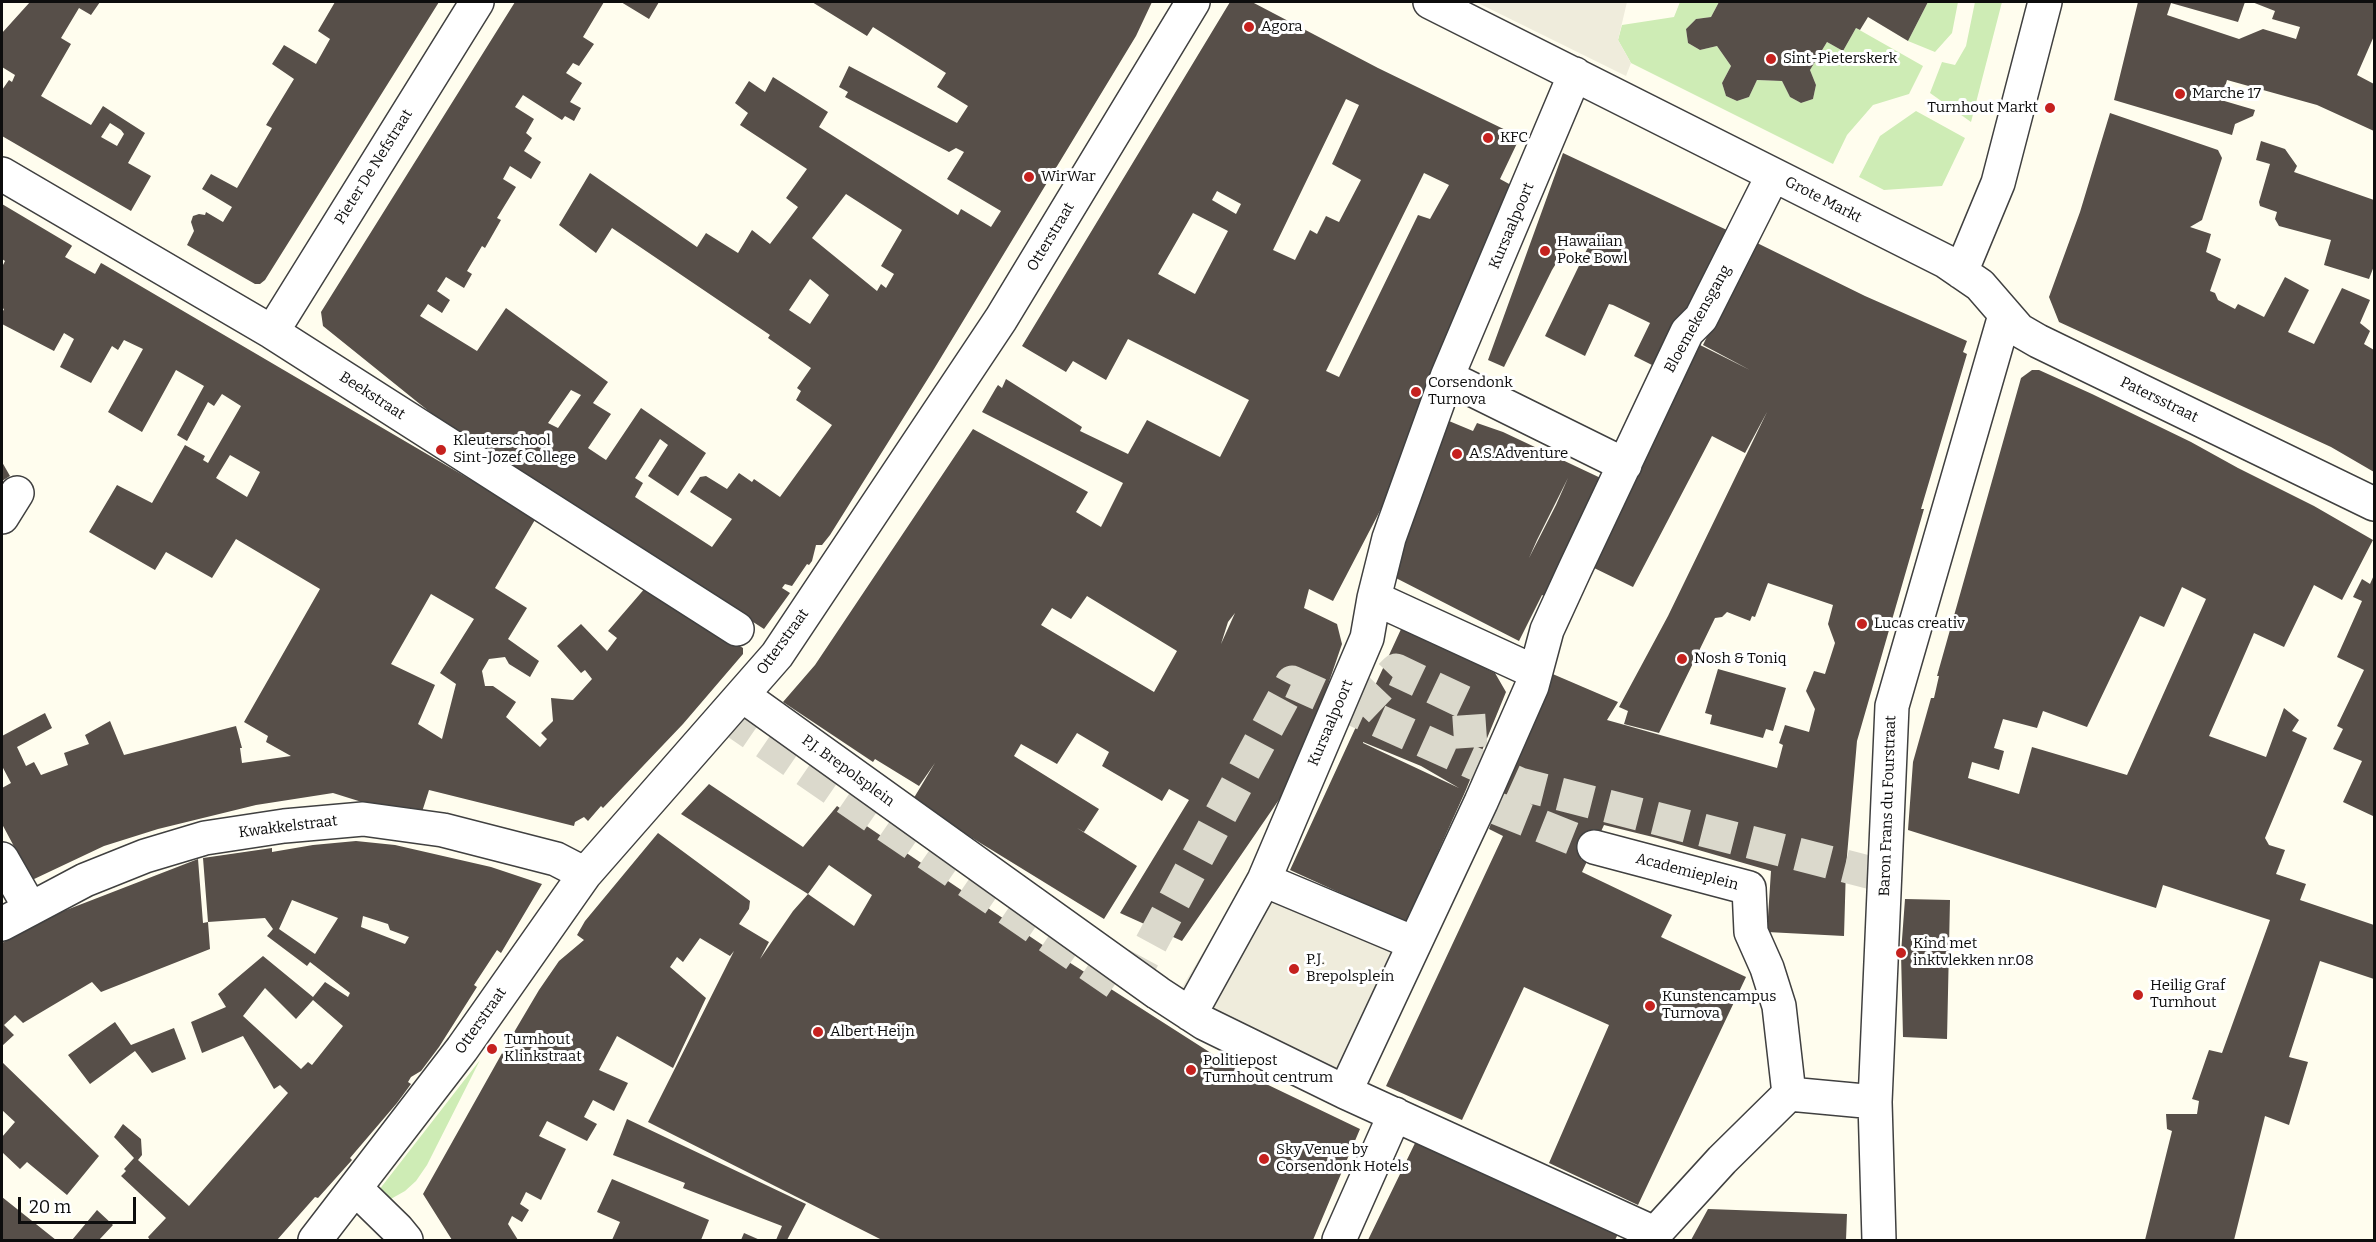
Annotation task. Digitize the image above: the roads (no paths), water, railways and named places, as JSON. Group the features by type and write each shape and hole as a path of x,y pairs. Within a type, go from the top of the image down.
{"street":[{"name":"Pieter De Nefstraat","path":"272,332 477,2"},
{"name":"Otterstraat","path":"315,1240 462,1049 585,874 777,656 1001,319 1193,2"},
{"name":"Grote Markt","path":"1430,2 1945,261 1962,272"},
{"path":"1962,272 1998,183 2045,2"},
{"name":"Kursaalpoort","path":"1264,880 1367,638 1389,538 1447,377 1575,74"},
{"name":"Beekstraat","path":"2,174 272,332 737,629"},
{"name":"Bloemekensgang","path":"1414,943 1488,805 1532,686 1547,630 1687,332 1701,318 1773,175"},
{"name":"Patersstraat","path":"1962,272 1980,285 2019,330 2038,341 2374,504"},
{"name":"Baron Frans du Fourstraat","path":"1879,1240 1875,1098 1892,706 2005,315"},
{"path":"1447,377 1625,465"},
{"path":"1374,598 1536,672"},
{"name":"P.J. Brepolsplein","path":"742,695 1190,1014 1236,1040 1370,1103"},
{"name":"Kwakkelstraat","path":"2,924 85,880 145,856 205,838 284,826 363,819 443,830 556,859 585,874"},
{"name":"Academieplein","path":"1594,847 1749,888 1751,932 1767,968 1779,1006 1789,1095"},
{"path":"2,859 30,908"},
{"path":"1190,1014 1264,880 1414,943 1370,1103 1367,1179 1339,1240"},
{"path":"1370,1103 1652,1237 1722,1160 1789,1095 1875,1098"},
{"path":"356,1189 406,1240"}],"tunnel":[{"path":"1357,711 1396,670 1468,704 1472,762"},
{"path":"725,715 1126,990 1292,682 1520,784 1884,876"},
{"path":"1496,808 1594,847"}],"place":[{"name":"Agora","path":"1249,27"},
{"name":"Sint-Pieterskerk","path":"1771,59"},
{"name":"Marche 17","path":"2180,94"},
{"name":"Turnhout Markt","path":"2050,108"},
{"name":"KFC","path":"1488,138"},
{"name":"WirWar","path":"1029,177"},
{"name":"Hawaiian Poke Bowl","path":"1545,251"},
{"name":"Corsendonk Turnova","path":"1416,392"},
{"name":"Kleuterschool Sint-Jozef College","path":"441,450"},
{"name":"A.S.Adventure","path":"1457,454"},
{"name":"Lucas creativ","path":"1862,624"},
{"name":"Nosh & Toniq","path":"1682,659"},
{"name":"Kind met inktvlekken nr.08","path":"1901,953"},
{"name":"P.J. Brepolsplein","path":"1294,969"},
{"name":"Heilig Graf Turnhout","path":"2138,995"},
{"name":"Kunstencampus Turnova","path":"1650,1006"},
{"name":"Albert Heijn","path":"818,1032"},
{"name":"Turnhout Klinkstraat","path":"492,1049"},
{"name":"Politiepost Turnhout centrum","path":"1191,1070"},
{"name":"Sky Venue by Corsendonk Hotels","path":"1264,1159"}]}
